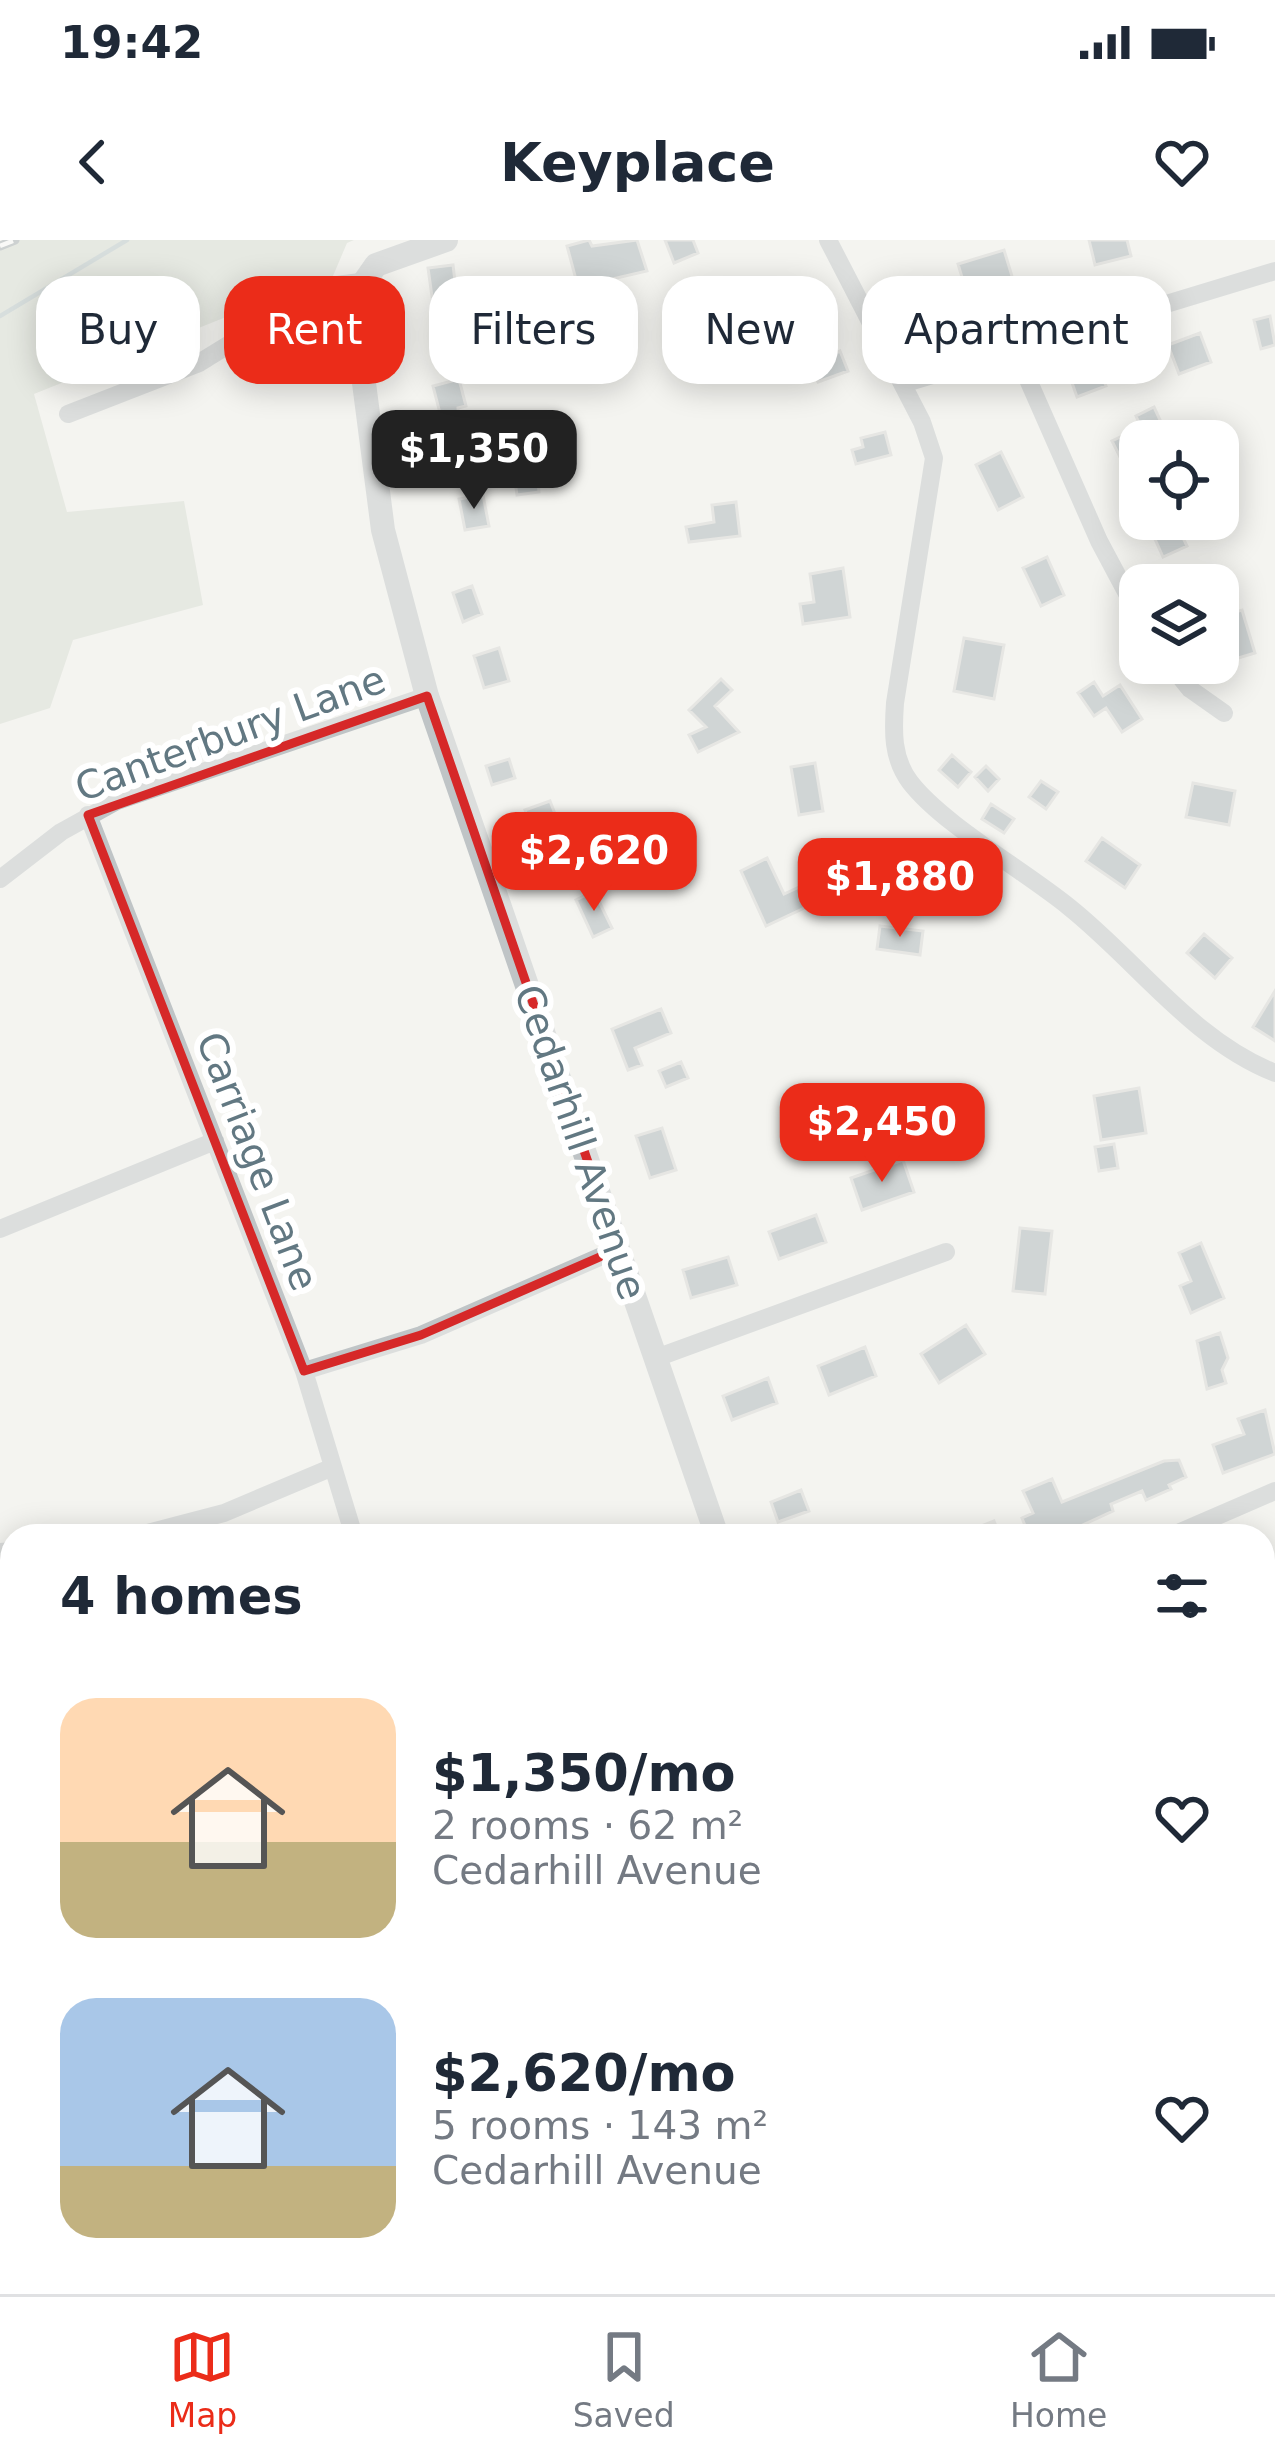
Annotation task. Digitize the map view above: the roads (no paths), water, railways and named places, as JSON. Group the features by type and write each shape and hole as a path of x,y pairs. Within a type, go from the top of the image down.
{"street":[{"path":"368,276 397,254 446,240"},
{"path":"828,240 862,305"},
{"path":"1171,303 1275,271"},
{"path":"68,414 200,363 224,348"},
{"name":"Cedarhill Avenue","path":"362,384 383,530 427,696 713,1524"},
{"path":"903,384 928,436 934,479 895,703 894,743 908,779 1071,908 1199,1029 1275,1073"},
{"path":"1030,384 1119,579"},
{"path":"1186,684 1224,713"},
{"name":"Canterbury Lane","path":"0,879 88,814 427,696"},
{"name":"Carriage Lane","path":"88,814 304,1371 350,1524"},
{"path":"0,1229 215,1141"},
{"path":"304,1371 421,1335 618,1249"},
{"path":"656,1358 946,1252"},
{"path":"182,1524 333,1467"},
{"path":"1199,1524 1275,1491"}],"waterway":[{"path":"0,316 127,240"}],"railway":[{"path":"0,246 15,240"}]}
